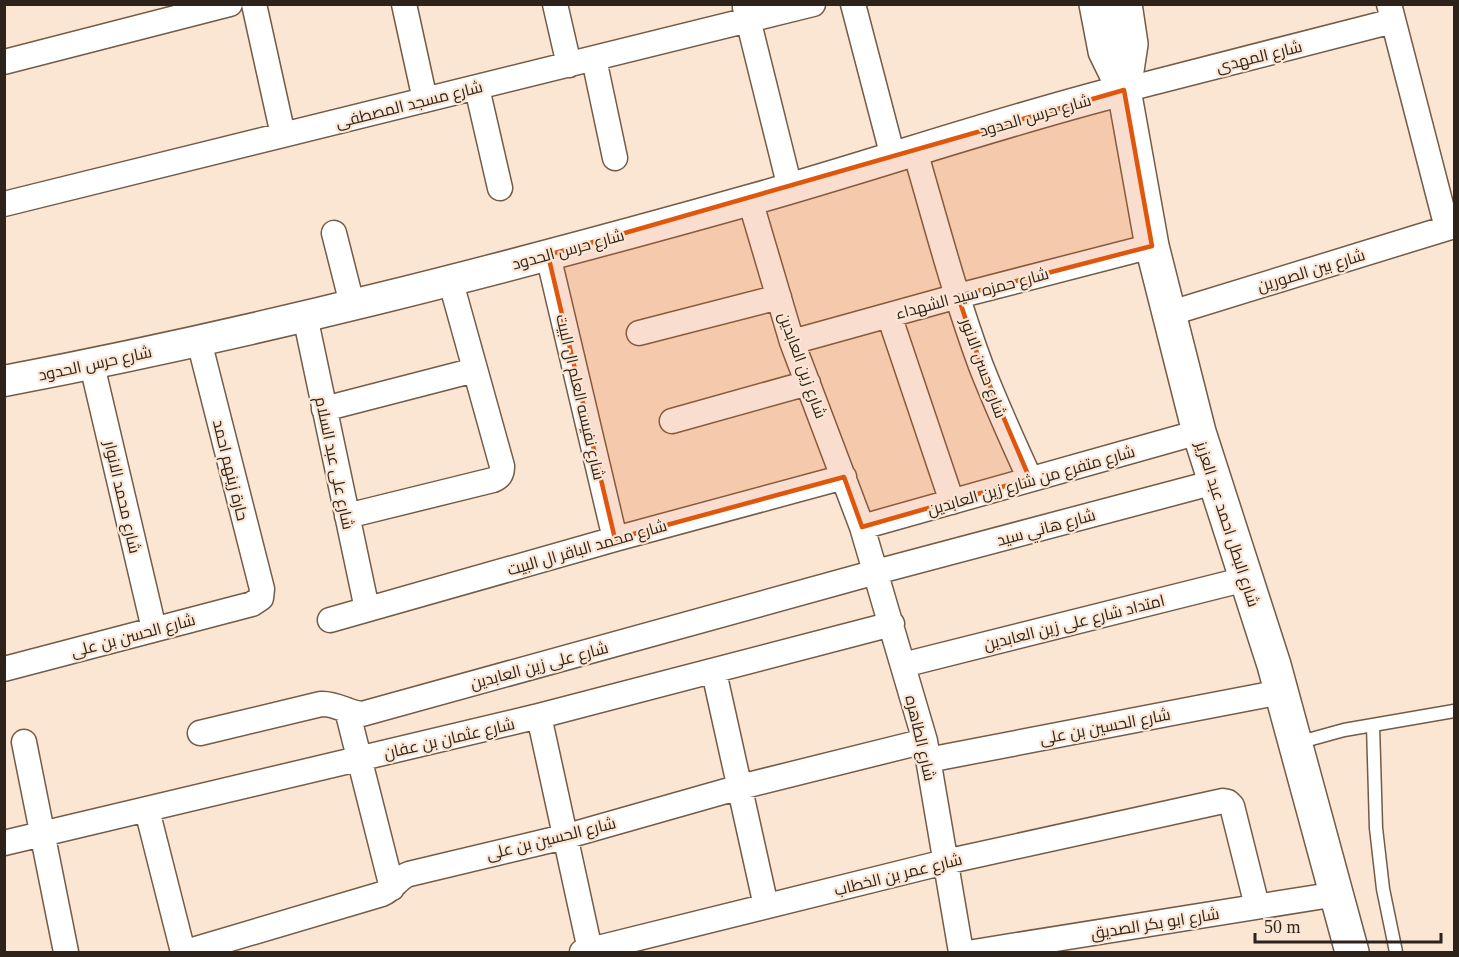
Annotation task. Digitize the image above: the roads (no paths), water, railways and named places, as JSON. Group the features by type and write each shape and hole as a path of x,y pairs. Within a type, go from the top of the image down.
{"main road":[{"name":"شارع البطل احمد عبد العزيز","path":"1096,4 1105,51 1124,90 1152,246 1199,432 1281,692 1352,952"},
{"name":"شارع البطل احمد عبد العزيز","path":"1124,90 1131,44 1125,4"}],"street":[{"path":"4,62 230,4"},
{"path":"254,4 283,135"},
{"path":"404,4 425,100"},
{"path":"555,4 569,65"},
{"name":"شارع مسجد المصطفى","path":"4,204 594,59 747,13 813,4"},
{"name":"شارع حسن الانور","path":"853,4 904,154 958,296 981,364 1030,479"},
{"path":"747,13 790,188"},
{"path":"1391,13 1451,227"},
{"name":"شارع المهدى","path":"1124,90 1391,13"},
{"path":"594,59 615,158"},
{"path":"477,88 500,188"},
{"name":"شارع حرس الحدود","path":"4,381 199,341 548,255 750,200 995,126 1124,90"},
{"name":"شارع زين العابدين","path":"750,200 792,342 862,527"},
{"name":"شارع بين الصورين","path":"1168,314 1451,227"},
{"path":"334,232 352,304"},
{"name":"شارع حمزه سيد الشهداء","path":"792,342 1152,246"},
{"name":"شارع نفيسه العلم ال البيت","path":"548,255 615,538"},
{"path":"346,516 499,477 502,466 450,279"},
{"path":"639,333 779,297"},
{"path":"889,315 952,502"},
{"name":"شارع على عبد السلام","path":"305,316 367,609"},
{"name":"حارة زينهم احمد","path":"199,341 262,589 261,598"},
{"name":"شارع محمد الانوار","path":"92,364 154,629"},
{"path":"324,409 475,370"},
{"path":"672,421 808,383"},
{"name":"شارع متفرع من شارع زين العابدين","path":"862,527 1199,432"},
{"name":"شارع محمد الباقر ال البيت","path":"330,620 615,538 844,477"},
{"name":"شارع هاني سيد","path":"876,572 1215,482"},
{"name":"شارع الطاهره","path":"862,527 927,751 961,952"},
{"name":"شارع على زين العابدين","path":"200,733 321,704 330,704 362,714 876,572"},
{"name":"امتداد شارع على زين العابدين","path":"903,666 1246,579"},
{"name":"شارع الحسن بن على","path":"4,669 252,604 261,598"},
{"name":"شارع عثمان بن عفان","path":"4,843 539,716 892,624"},
{"path":"714,672 766,906"},
{"name":"شارع الحسين بن على","path":"184,952 382,894 392,888 399,878 409,874 564,837 740,787 927,751 1281,692"},
{"path":"347,710 392,888"},
{"path":"539,716 586,951"},
{"path":"24,742 66,952"},
{"name":"شارع عمر بن الخطاب","path":"586,951 945,862 1228,802 1232,806 1257,906"},
{"path":"147,810 184,952"},
{"name":"شارع ابو بكر الصديق","path":"974,952 1337,894"}],"lane":[{"path":"1296,743 1344,730 1455,711"},
{"path":"1373,725 1376,828 1383,889 1396,952"}]}
